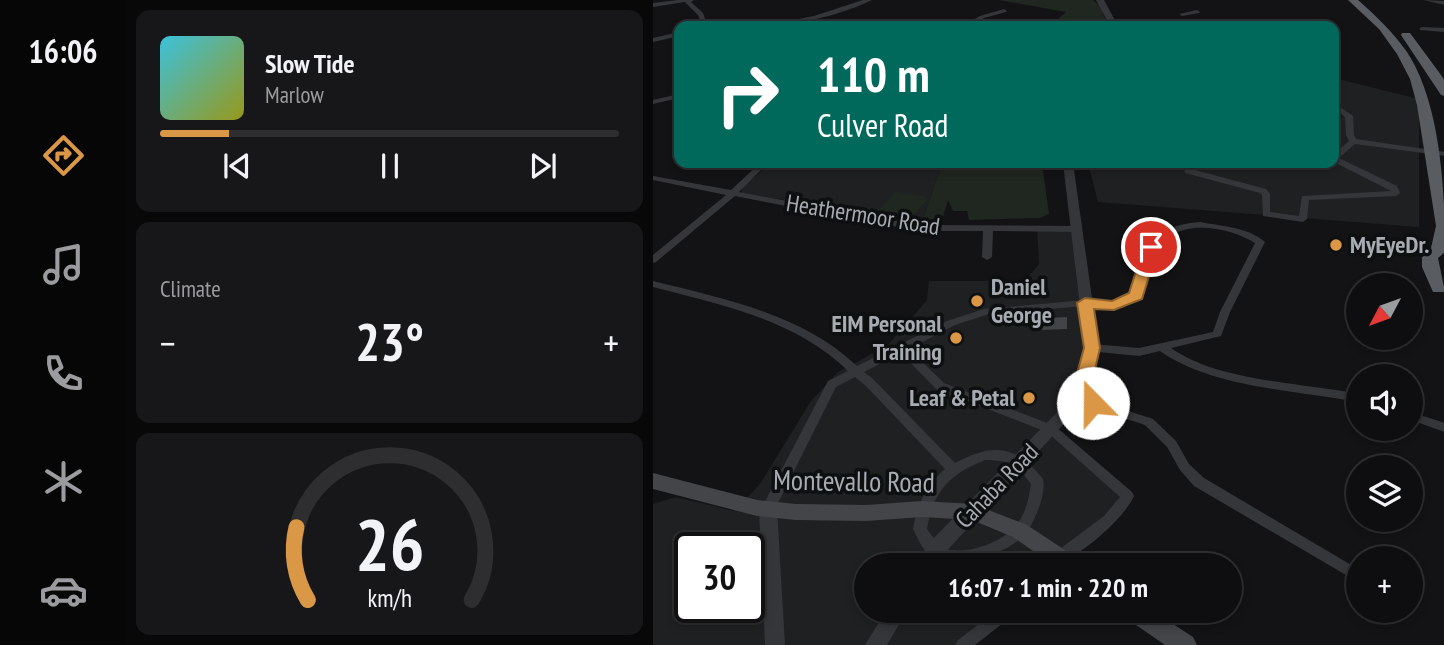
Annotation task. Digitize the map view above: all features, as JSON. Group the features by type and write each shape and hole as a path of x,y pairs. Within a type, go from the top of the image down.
{"highway":[{"path":"1353,0 1383,24 1410,58 1427,106 1438,153 1444,229 1438,250 1429,257 1430,267 1439,288"},
{"path":"1365,0 1397,26 1419,49 1444,93"}],"main road":[{"name":"Montevallo Road","path":"653,481 768,509 866,513 921,509 973,512 1020,531 1050,553"},
{"path":"1152,623 1185,645"}],"street":[{"path":"796,21 815,18 869,0"},
{"path":"1100,0 1111,21"},
{"path":"1427,0 1444,3"},
{"path":"653,5 689,1 701,14 701,21"},
{"path":"974,21 1004,11"},
{"path":"1182,14 1197,12"},
{"path":"1422,29 1444,30"},
{"path":"653,40 674,35"},
{"path":"653,102 674,97"},
{"path":"1339,109 1349,116"},
{"path":"1339,115 1349,116"},
{"path":"1349,116 1349,135 1353,141 1438,153"},
{"path":"1339,154 1353,141"},
{"path":"1193,168 1188,171 1263,191 1266,194 1266,214 1303,219 1305,198 1396,193 1394,188 1339,161"},
{"path":"653,260 759,168"},
{"name":"Cahaba Road","path":"935,553 1079,399 1092,348 1069,168"},
{"name":"Heathermoor Road","path":"653,178 878,221 929,228 1075,229"},
{"path":"775,645 768,509 832,384 951,323 988,311 1085,303 1114,306 1136,295 1151,247 1170,230 1179,226 1190,223 1208,225 1251,236 1260,242 1217,334 1139,352 1092,348"},
{"path":"987,257 988,230"},
{"path":"653,284 735,305 779,320 827,347 869,383 953,469"},
{"path":"902,348 940,386 1051,429 1127,496 1125,503 1074,553"},
{"path":"1163,348 1172,357 1203,369 1346,395"},
{"path":"1079,399 1149,422 1172,444 1184,467 1199,482 1346,569"},
{"path":"1423,420 1444,428"},
{"path":"928,553 920,529 921,509 937,484 953,469 984,455 1005,455 1022,461 1038,483 1035,502 1020,531 1005,542 977,553"},
{"path":"879,644 890,623"},
{"path":"963,645 991,623"}],"shaded area":[{"path":"999,0 1093,0 1100,6 1106,21 1047,21 1058,19 1066,12"},
{"path":"1339,79 1419,99 1419,227 1098,202 1089,168 1339,168"},
{"path":"765,168 940,168 922,222 742,193 742,188"},
{"path":"940,168 1043,168 1049,214 1040,218 969,220 967,211 953,211 948,200 941,224 922,222"},
{"path":"895,192 925,196 928,199 913,216 880,212"},
{"path":"1037,229 1075,229 1091,336 1079,399 1051,429 1127,496 1072,553 854,553 854,623 991,623 963,645 653,645 653,504 676,497 734,511 760,484 811,401 838,372 888,345 927,300 929,281 1025,281 1039,264"}],"building":[{"path":"1067,317 1067,329 1040,330 1028,319"}],"place":[{"name":"MyEyeDr.","path":"1336,245"},
{"name":"Daniel George","path":"977,301"},
{"name":"EIM Personal Training","path":"956,338"},
{"name":"Leaf & Petal","path":"1029,398"}],"route":[{"path":"1093,403 1079,399 1092,348 1085,303 1114,306 1136,295 1151,247"}]}
